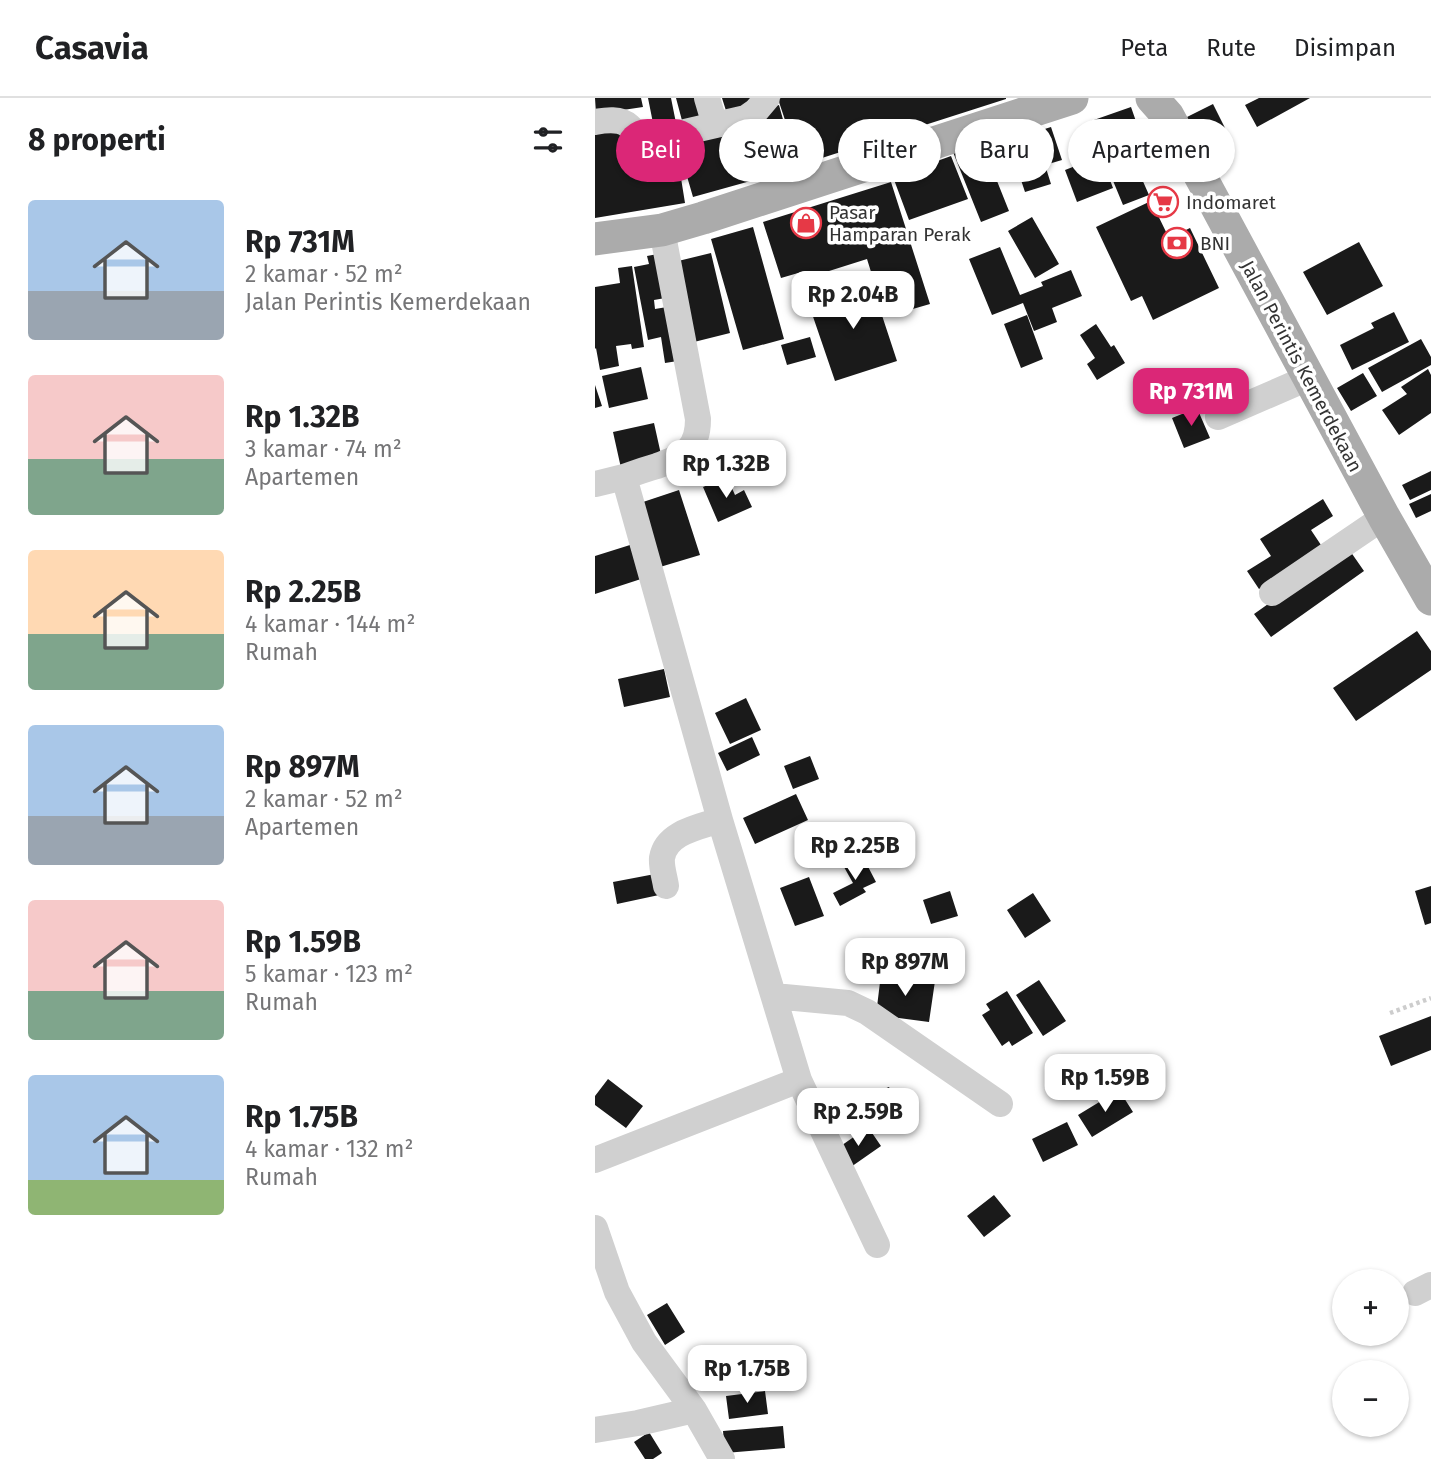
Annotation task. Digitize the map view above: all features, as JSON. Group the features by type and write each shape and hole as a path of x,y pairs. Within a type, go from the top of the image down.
{"main road":[{"path":"595,239 662,230 1072,98"},
{"name":"Jalan Perintis Kemerdekaan","path":"1152,98 1168,116 1308,378 1431,598"}],"street":[{"path":"707,98 715,125"},
{"path":"595,122 620,121 627,124 641,140 646,141 747,118 767,98"},
{"path":"595,484 678,458 691,447 698,431 698,419 662,230"},
{"path":"1218,417 1308,378"},
{"path":"624,477 720,820 798,1075 877,1245"},
{"path":"1272,593 1384,517"},
{"path":"666,887 662,859 670,842 681,834 720,820"},
{"path":"775,1001 848,1003 867,1012 1000,1104"},
{"path":"595,1160 798,1075"},
{"path":"595,1228 617,1292 629,1316 694,1410 722,1459"},
{"path":"595,1430 694,1410"}],"path":[{"path":"1390,1013 1431,998"}],"building":[{"path":"595,98 641,98 643,107 596,114"},
{"path":"648,98 671,98 675,119 652,119"},
{"path":"676,98 701,98 708,122 705,123 705,119 682,119"},
{"path":"722,98 752,98 728,117"},
{"path":"1006,98 941,120 838,119 838,153 824,157 824,119 785,119 778,99"},
{"path":"1259,98 1310,98 1257,127 1245,105"},
{"path":"1213,104 1220,119 1188,119 1187,117"},
{"path":"779,105 783,119 737,119"},
{"path":"1131,107 1135,119 1097,119"},
{"path":"719,126 719,182 747,182 693,197 689,182 705,182 705,131"},
{"path":"616,127 616,182 682,182 685,203 595,218 595,130"},
{"path":"1054,136 1062,160 1054,162"},
{"path":"951,156 955,166 955,182 961,182 968,199 909,220 895,182 941,182 941,160"},
{"path":"891,182 930,304 885,317 867,259 807,278 805,271 781,278 763,222"},
{"path":"965,182 997,182 1009,211 981,222"},
{"path":"1022,182 1050,182 1051,184 1025,192"},
{"path":"1070,182 1111,182 1113,188 1077,202"},
{"path":"1114,182 1143,182 1149,195 1123,205"},
{"path":"1151,201 1169,238 1190,228 1219,288 1153,320 1142,296 1131,301 1096,227"},
{"path":"1032,217 1059,264 1035,278 1008,231"},
{"path":"753,227 784,339 743,350 711,239"},
{"path":"1359,242 1383,286 1327,315 1303,272"},
{"path":"1000,247 1020,295 1043,286 1041,282 1071,270 1082,296 1052,308 1057,322 1034,331 1023,303 992,315 969,259"},
{"path":"663,253 671,297 654,300 655,309 673,306 684,360 665,363 661,337 648,340 634,267 649,264 647,256"},
{"path":"711,253 730,333 690,343 670,263"},
{"path":"632,266 644,347 632,349 631,344 616,346 619,366 600,370 595,349 595,287 620,283 618,268"},
{"path":"871,282 897,361 835,381 808,302"},
{"path":"1394,312 1409,342 1352,370 1340,345 1374,328 1371,323"},
{"path":"1027,315 1043,359 1021,368 1004,324"},
{"path":"1096,324 1125,363 1097,380 1087,364 1095,358 1080,335"},
{"path":"810,337 816,357 787,365 781,345"},
{"path":"1421,339 1431,357 1431,365 1382,392 1368,368"},
{"path":"641,367 648,399 609,408 602,376"},
{"path":"1428,369 1431,375 1431,413 1399,435 1382,410 1407,394 1401,387"},
{"path":"1363,373 1377,396 1351,411 1337,388"},
{"path":"595,385 602,406 595,408"},
{"path":"1197,408 1210,438 1184,448 1172,418"},
{"path":"654,423 662,459 621,468 613,432"},
{"path":"719,451 727,474 703,483 694,459"},
{"path":"1431,471 1431,490 1410,500 1402,485"},
{"path":"727,477 735,495 744,490 752,507 718,522 703,487"},
{"path":"679,490 700,555 660,567 640,503"},
{"path":"1431,494 1431,511 1416,518 1409,504"},
{"path":"1323,499 1333,516 1311,530 1323,548 1259,589 1247,571 1271,556 1260,539"},
{"path":"630,545 641,579 595,594 595,556"},
{"path":"1348,548 1364,571 1271,637 1254,614"},
{"path":"1417,631 1431,651 1431,670 1356,721 1333,688"},
{"path":"664,669 670,697 624,707 618,679"},
{"path":"746,698 761,730 730,744 715,713"},
{"path":"752,737 760,755 727,771 718,753"},
{"path":"810,756 819,779 793,789 784,766"},
{"path":"796,794 808,820 755,844 743,818"},
{"path":"863,857 876,882 863,888 866,892 840,906 833,893 853,883 844,867"},
{"path":"655,874 659,895 617,904 613,882"},
{"path":"809,877 824,916 795,926 780,888"},
{"path":"1431,886 1431,923 1425,925 1415,891"},
{"path":"950,891 958,916 931,924 923,900"},
{"path":"1033,893 1051,921 1025,938 1007,910"},
{"path":"881,974 935,981 929,1022 876,1015"},
{"path":"1039,980 1066,1021 1043,1036 1016,995"},
{"path":"1007,991 1033,1033 1012,1046 1009,1041 1002,1046 982,1015 990,1010 986,1004"},
{"path":"1431,1016 1431,1050 1391,1066 1379,1036"},
{"path":"608,1079 643,1106 626,1128 595,1105 595,1096"},
{"path":"889,1087 900,1111 869,1124 859,1099"},
{"path":"1119,1090 1133,1112 1092,1137 1078,1115"},
{"path":"1067,1122 1078,1145 1043,1162 1032,1139"},
{"path":"868,1127 881,1146 848,1169 835,1150"},
{"path":"994,1195 1011,1216 984,1237 967,1216"},
{"path":"667,1303 685,1332 665,1345 647,1315"},
{"path":"765,1391 768,1414 729,1419 726,1396"},
{"path":"783,1426 785,1448 725,1453 723,1431"},
{"path":"649,1432 662,1453 653,1459 645,1459 634,1442"}],"place":[{"name":"Indomaret","path":"1163,202"},
{"name":"Pasar Hamparan Perak","path":"806,223"},
{"name":"BNI","path":"1177,243"}]}
